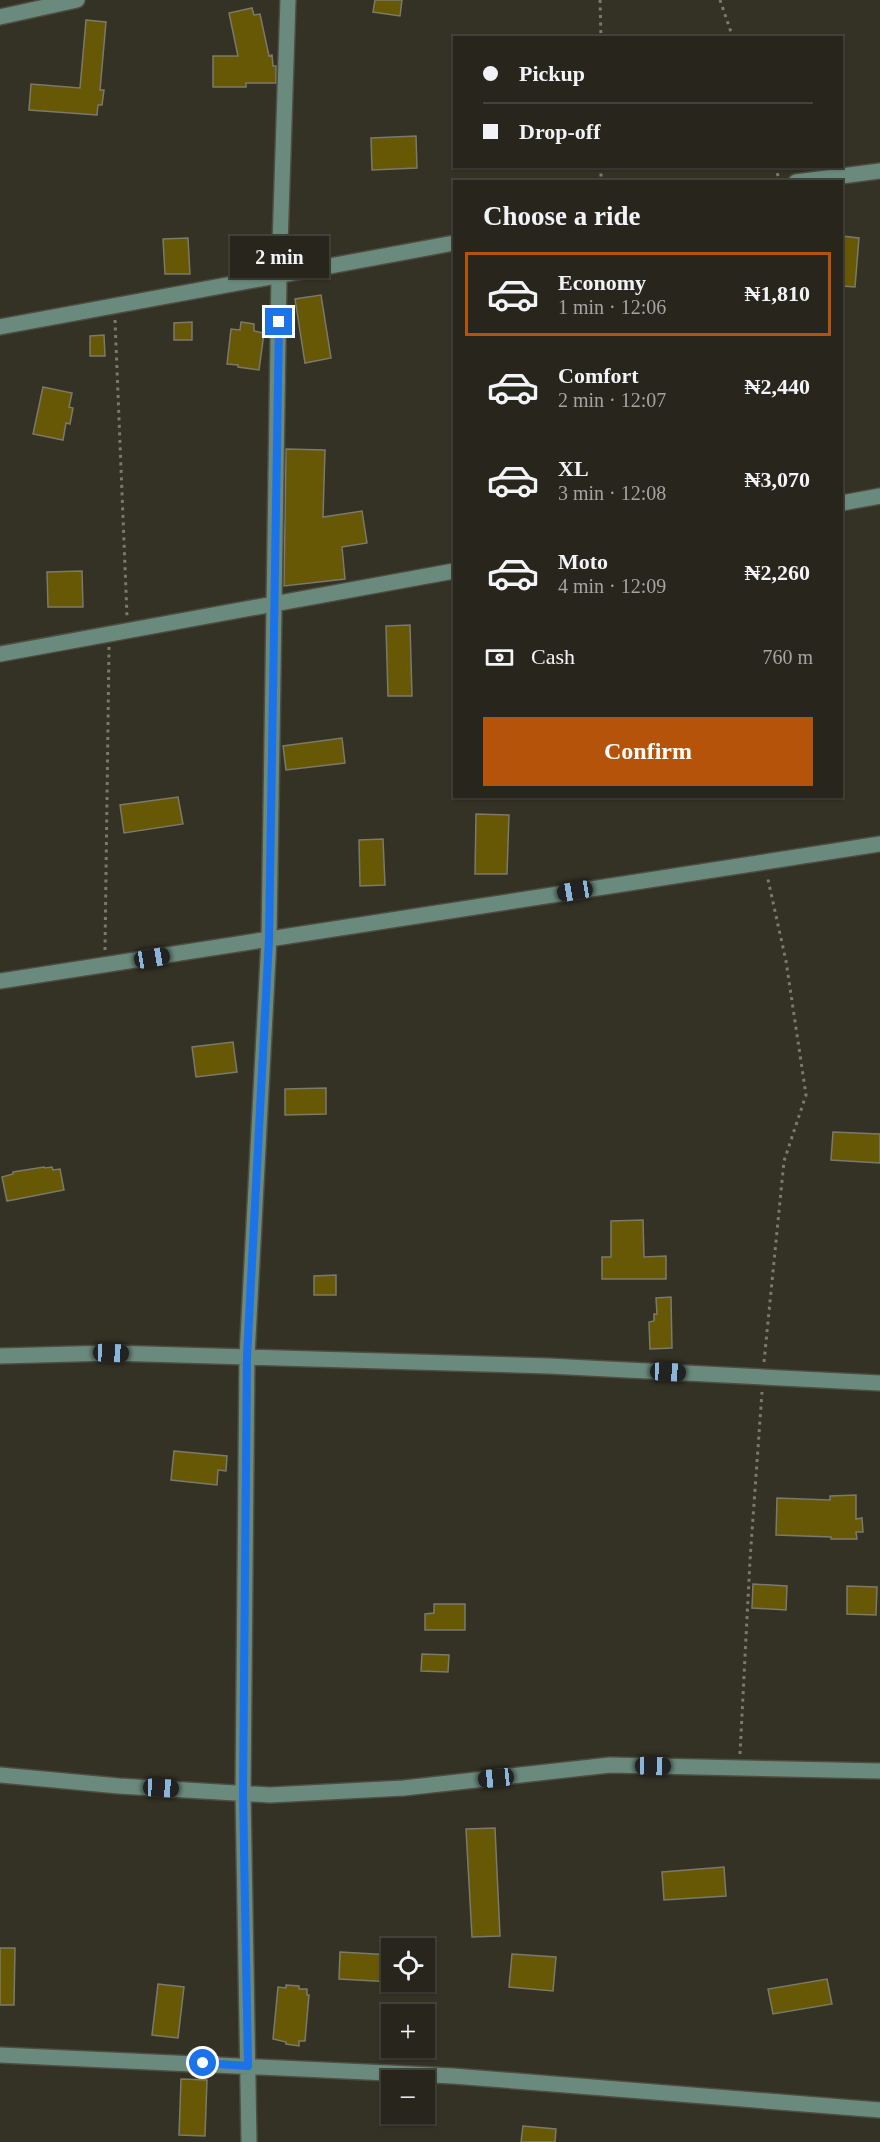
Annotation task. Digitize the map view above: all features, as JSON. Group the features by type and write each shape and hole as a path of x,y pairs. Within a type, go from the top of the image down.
{"street":[{"path":"0,16 77,0"},
{"path":"249,2142 243,1793 247,1357 269,939 279,276 288,0"},
{"path":"811,180 880,171"},
{"path":"0,327 453,243"},
{"path":"843,503 880,496"},
{"path":"0,654 453,571"},
{"path":"0,981 880,844"},
{"path":"0,1356 111,1353 549,1366 880,1383"},
{"path":"0,1775 119,1786 270,1795 404,1788 610,1765 880,1771"},
{"path":"0,2055 453,2076 880,2110"}],"path":[{"path":"600,0 600,36"},
{"path":"720,0 732,36"},
{"path":"115,306 127,630"},
{"path":"105,965 109,633"},
{"path":"739,1768 763,1377 784,1161 806,1095 786,961 764,862"}],"building":[{"path":"375,0 402,0 400,16 373,12"},
{"path":"252,8 254,15 260,14 269,56 272,55 273,66 276,66 276,83 246,83 246,87 213,87 213,56 238,56 229,13"},
{"path":"86,20 106,22 100,90 104,90 102,105 98,105 97,115 29,110 31,84 80,88"},
{"path":"416,136 417,168 372,170 371,138"},
{"path":"843,236 859,238 855,287 843,286"},
{"path":"188,238 190,274 165,274 163,239"},
{"path":"321,295 331,358 305,363 295,299"},
{"path":"192,322 192,340 174,340 174,323"},
{"path":"241,322 254,324 254,331 264,333 259,370 227,364 231,329 240,330"},
{"path":"104,335 105,356 90,356 90,336"},
{"path":"43,387 72,393 69,407 73,408 70,424 66,423 63,440 33,434"},
{"path":"286,449 325,450 323,517 362,511 367,543 342,547 345,579 284,586"},
{"path":"82,571 83,607 48,607 47,572"},
{"path":"410,625 412,696 388,696 386,626"},
{"path":"342,738 345,763 286,770 283,746"},
{"path":"178,797 183,824 124,833 120,805"},
{"path":"476,814 509,815 507,874 475,874"},
{"path":"383,839 385,885 360,886 359,840"},
{"path":"233,1042 237,1072 196,1077 192,1047"},
{"path":"326,1088 326,1114 285,1115 285,1089"},
{"path":"833,1132 880,1134 880,1163 831,1160"},
{"path":"52,1167 53,1170 60,1169 64,1190 7,1201 2,1177 13,1174 13,1172"},
{"path":"643,1220 644,1257 666,1256 666,1279 602,1279 602,1257 611,1257 611,1221"},
{"path":"336,1275 336,1295 314,1295 314,1276"},
{"path":"671,1297 672,1348 650,1349 649,1322 654,1321 654,1314 657,1314 656,1298"},
{"path":"174,1451 227,1456 226,1471 218,1470 217,1485 171,1480"},
{"path":"856,1495 856,1519 862,1518 863,1532 856,1532 857,1539 776,1535 777,1498 830,1500 830,1496"},
{"path":"753,1584 787,1586 786,1610 752,1608"},
{"path":"847,1586 877,1587 876,1615 847,1614"},
{"path":"434,1604 465,1604 465,1630 425,1630 425,1614 434,1613"},
{"path":"422,1654 449,1655 448,1672 421,1671"},
{"path":"495,1828 500,1936 472,1937 466,1829"},
{"path":"724,1867 726,1896 664,1900 662,1872"},
{"path":"0,1948 15,1948 14,2005 0,2005"},
{"path":"340,1952 381,1954 381,1981 339,1979"},
{"path":"512,1954 556,1957 553,1991 509,1987"},
{"path":"827,1979 832,2004 773,2014 768,1989"},
{"path":"158,1984 184,1987 178,2038 152,2035"},
{"path":"286,1985 307,1989 307,1995 309,1995 305,2041 299,2041 299,2046 273,2039 278,1987 286,1988"},
{"path":"181,2079 207,2080 205,2136 179,2135"},
{"path":"523,2126 556,2129 555,2142 521,2142"}],"route":[{"path":"203,2063 248,2066 243,1793 247,1357 269,939 279,322"}]}
